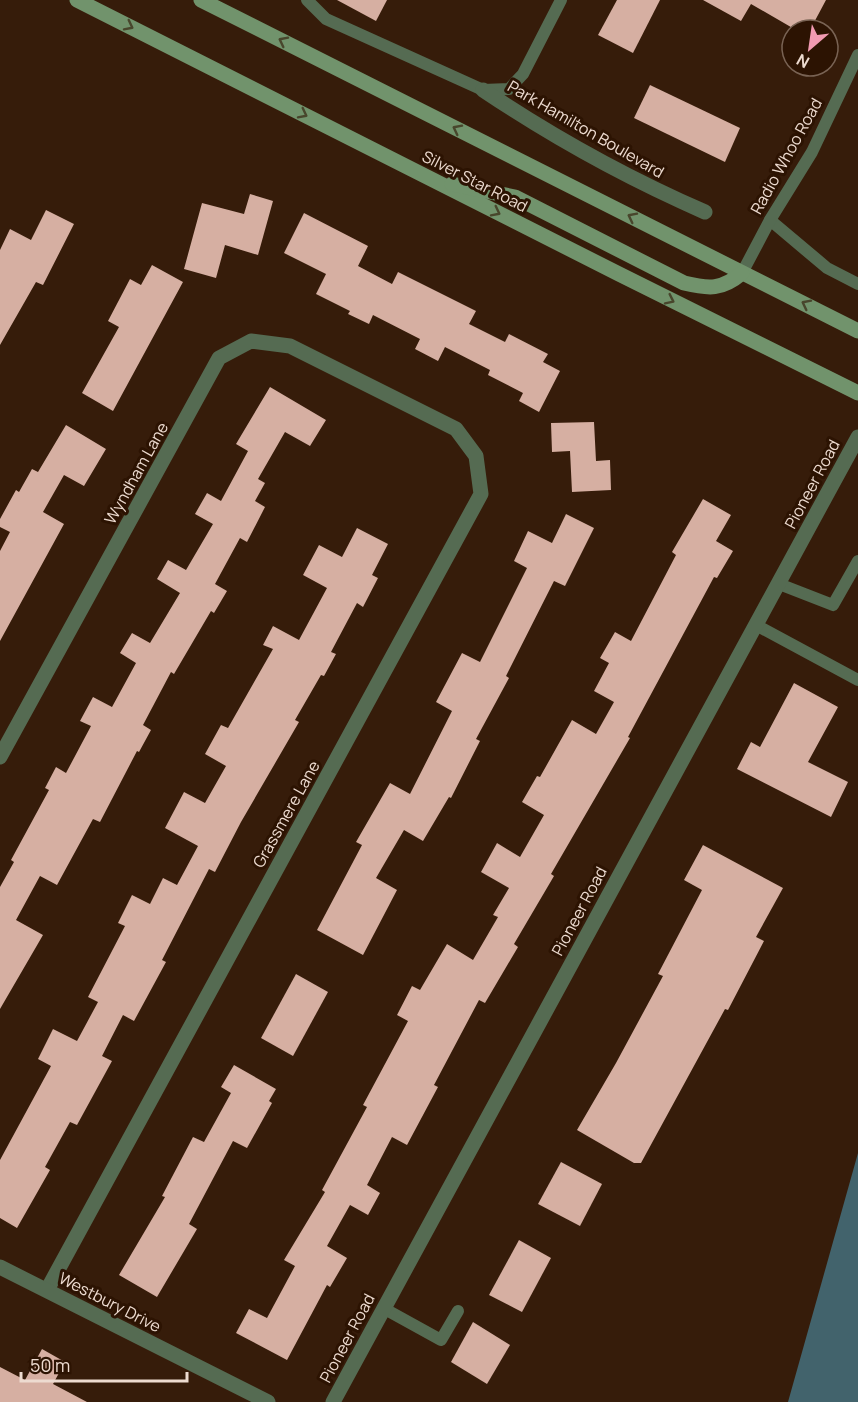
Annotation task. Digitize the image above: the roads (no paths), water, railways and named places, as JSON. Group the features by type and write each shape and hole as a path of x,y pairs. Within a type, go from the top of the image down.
{"main road":[{"name":"Silver Star Road","path":"77,0 858,393"},
{"path":"201,0 858,331"},
{"path":"432,179 515,197 684,283 706,288 723,285 742,273"}],"street":[{"name":"Park Hamilton Boulevard","path":"483,90 527,120 612,169 705,212"},
{"name":"Wyndham Lane","path":"0,757 219,358 251,341 290,346 378,390"},
{"name":"Grassmere Lane","path":"47,1290 481,494 476,456 456,429 378,390"},
{"name":"Pioneer Road","path":"333,1402 858,437"},
{"name":"Westbury Drive","path":"0,1267 268,1402"}],"lane":[{"name":"Park Hamilton Boulevard","path":"307,0 326,20 483,90 509,89 524,74 561,0"},
{"name":"Radio Whoo Road","path":"742,273 770,220 812,152 858,55"},
{"path":"770,220 827,268 858,284"},
{"path":"779,584 833,605 858,561"},
{"path":"756,625 858,680"},
{"path":"383,1308 441,1340 458,1311"}],"water":[{"path":"858,1153 858,1402 788,1402"}]}
